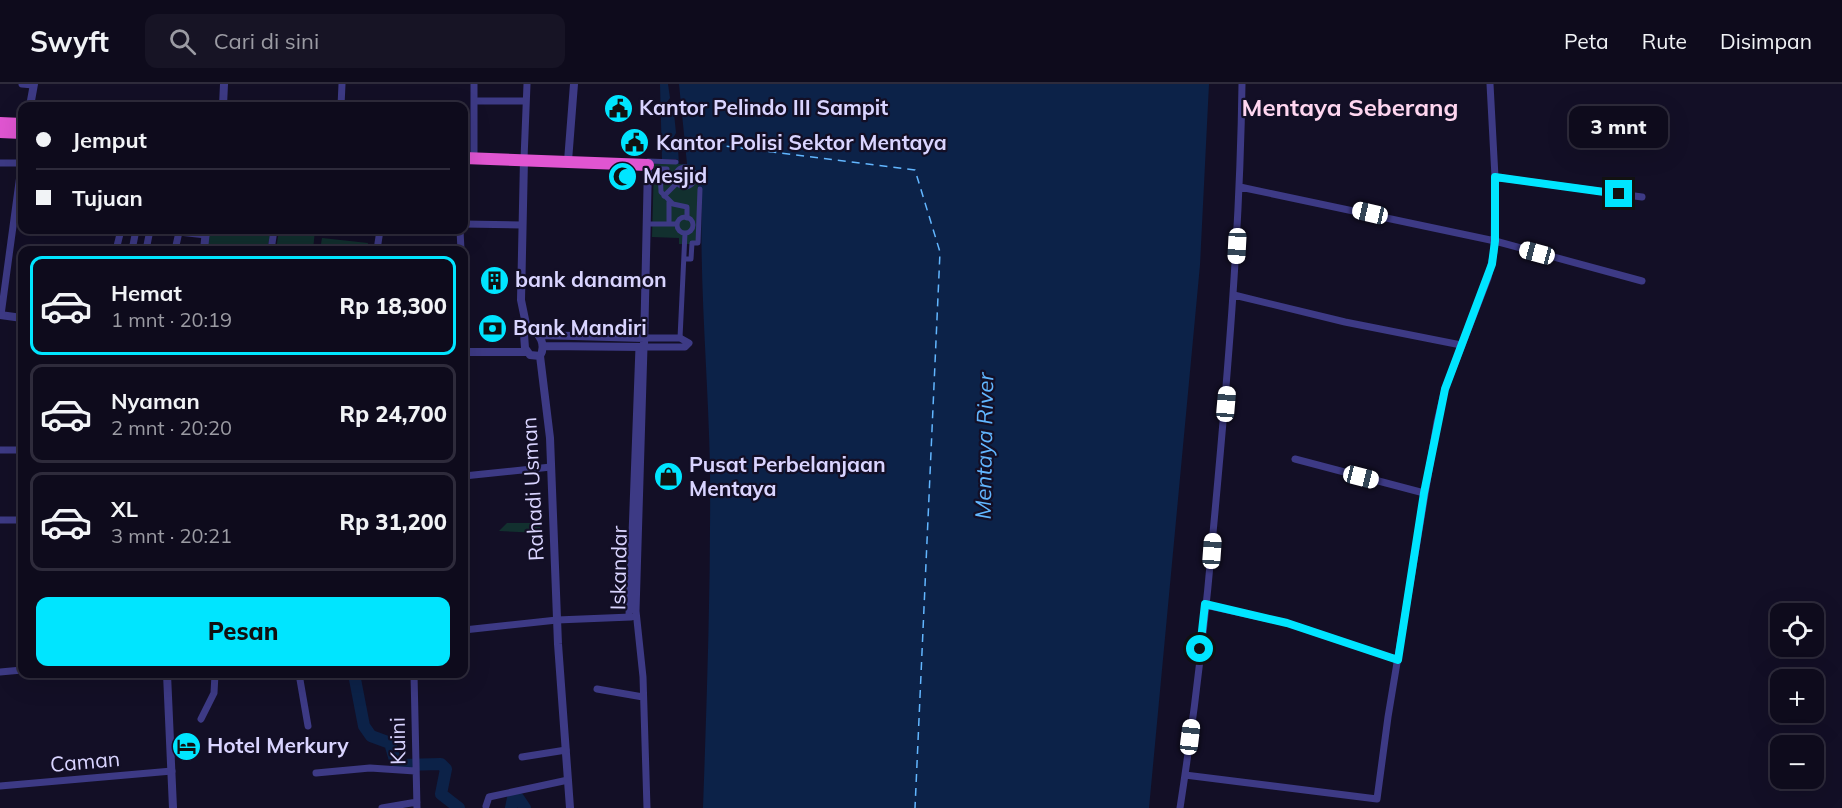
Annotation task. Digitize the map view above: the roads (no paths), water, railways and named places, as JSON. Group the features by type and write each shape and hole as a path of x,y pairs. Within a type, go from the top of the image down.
{"highway":[{"path":"1,129 18,125"},
{"path":"1,129 18,132"},
{"path":"468,156 648,163"}],"street":[{"path":"22,84 33,85 31,102"},
{"path":"223,102 224,84"},
{"path":"341,102 342,84"},
{"path":"468,148 474,84"},
{"path":"527,84 521,225 521,300 527,329 524,337 527,352"},
{"path":"568,161 574,84"},
{"path":"1180,808 1205,604 1234,295 1240,187 1242,84"},
{"path":"1185,775 1377,799 1424,493 1445,389 1490,273 1495,241 1495,177 1490,84"},
{"path":"474,101 526,101"},
{"path":"0,163 18,162"},
{"path":"648,163 676,162"},
{"name":"Iskandar","path":"629,615 648,163"},
{"path":"543,346 680,338 685,233 692,226 687,218 687,207 669,202 664,196 659,184 660,169 667,169"},
{"path":"1495,177 1642,197"},
{"path":"664,196 677,183"},
{"path":"1240,187 1495,241 1642,282"},
{"path":"684,259 691,259 692,243 698,243 700,189"},
{"path":"18,191 1,315 18,317"},
{"path":"669,202 669,224"},
{"path":"677,224 680,219 687,218"},
{"path":"468,224 521,225"},
{"path":"646,224 677,224"},
{"path":"677,224 680,231 685,233"},
{"path":"0,256 9,257"},
{"path":"1234,295 1345,322 1461,345"},
{"path":"468,352 527,352 540,356 543,346 539,335 527,329"},
{"path":"539,335 642,340"},
{"name":"Iskandar","path":"642,340 636,622 643,697 647,808"},
{"name":"Rahadi Usman","path":"540,356 551,467 557,620 569,808"},
{"path":"0,450 18,450"},
{"path":"1295,459 1424,493"},
{"path":"468,476 551,467"},
{"path":"0,520 18,520"},
{"path":"1205,604 1287,623 1398,660"},
{"path":"468,630 629,615 636,622"},
{"path":"0,672 18,670"},
{"path":"168,678 173,808"},
{"path":"201,719 214,693 215,678"},
{"path":"300,678 308,726"},
{"name":"Kuini","path":"414,678 414,766 417,805"},
{"path":"597,689 643,697"},
{"path":"522,757 566,750"},
{"path":"316,773 414,766"},
{"name":"Caman","path":"0,786 172,771"},
{"path":"486,806 489,797 568,780"},
{"path":"382,808 417,805"}],"water":[{"name":"Mentaya River","path":"660,84 1209,84 1200,265 1149,808 703,808 710,466 702,258 702,188 698,187 698,174 692,166 678,164 677,159 662,159"}],"waterway":[{"path":"355,678 364,726 371,736 390,743 395,760 401,765 441,764 446,769 441,794 459,808"},
{"path":"511,808 513,798 519,799 525,808"}],"place":[{"name":"Kantor Pelindo III Sampit","path":"618,108"},
{"name":"Kantor Polisi Sektor Mentaya","path":"635,143"},
{"name":"Mesjid","path":"622,176"},
{"name":"bank danamon","path":"494,280"},
{"name":"Bank Mandiri","path":"492,328"},
{"name":"Pusat Perbelanjaan Mentaya","path":"668,477"},
{"name":"Hotel Merkury","path":"186,746"}],"district":[{"name":"Mentaya Seberang","path":"1350,108"}]}
